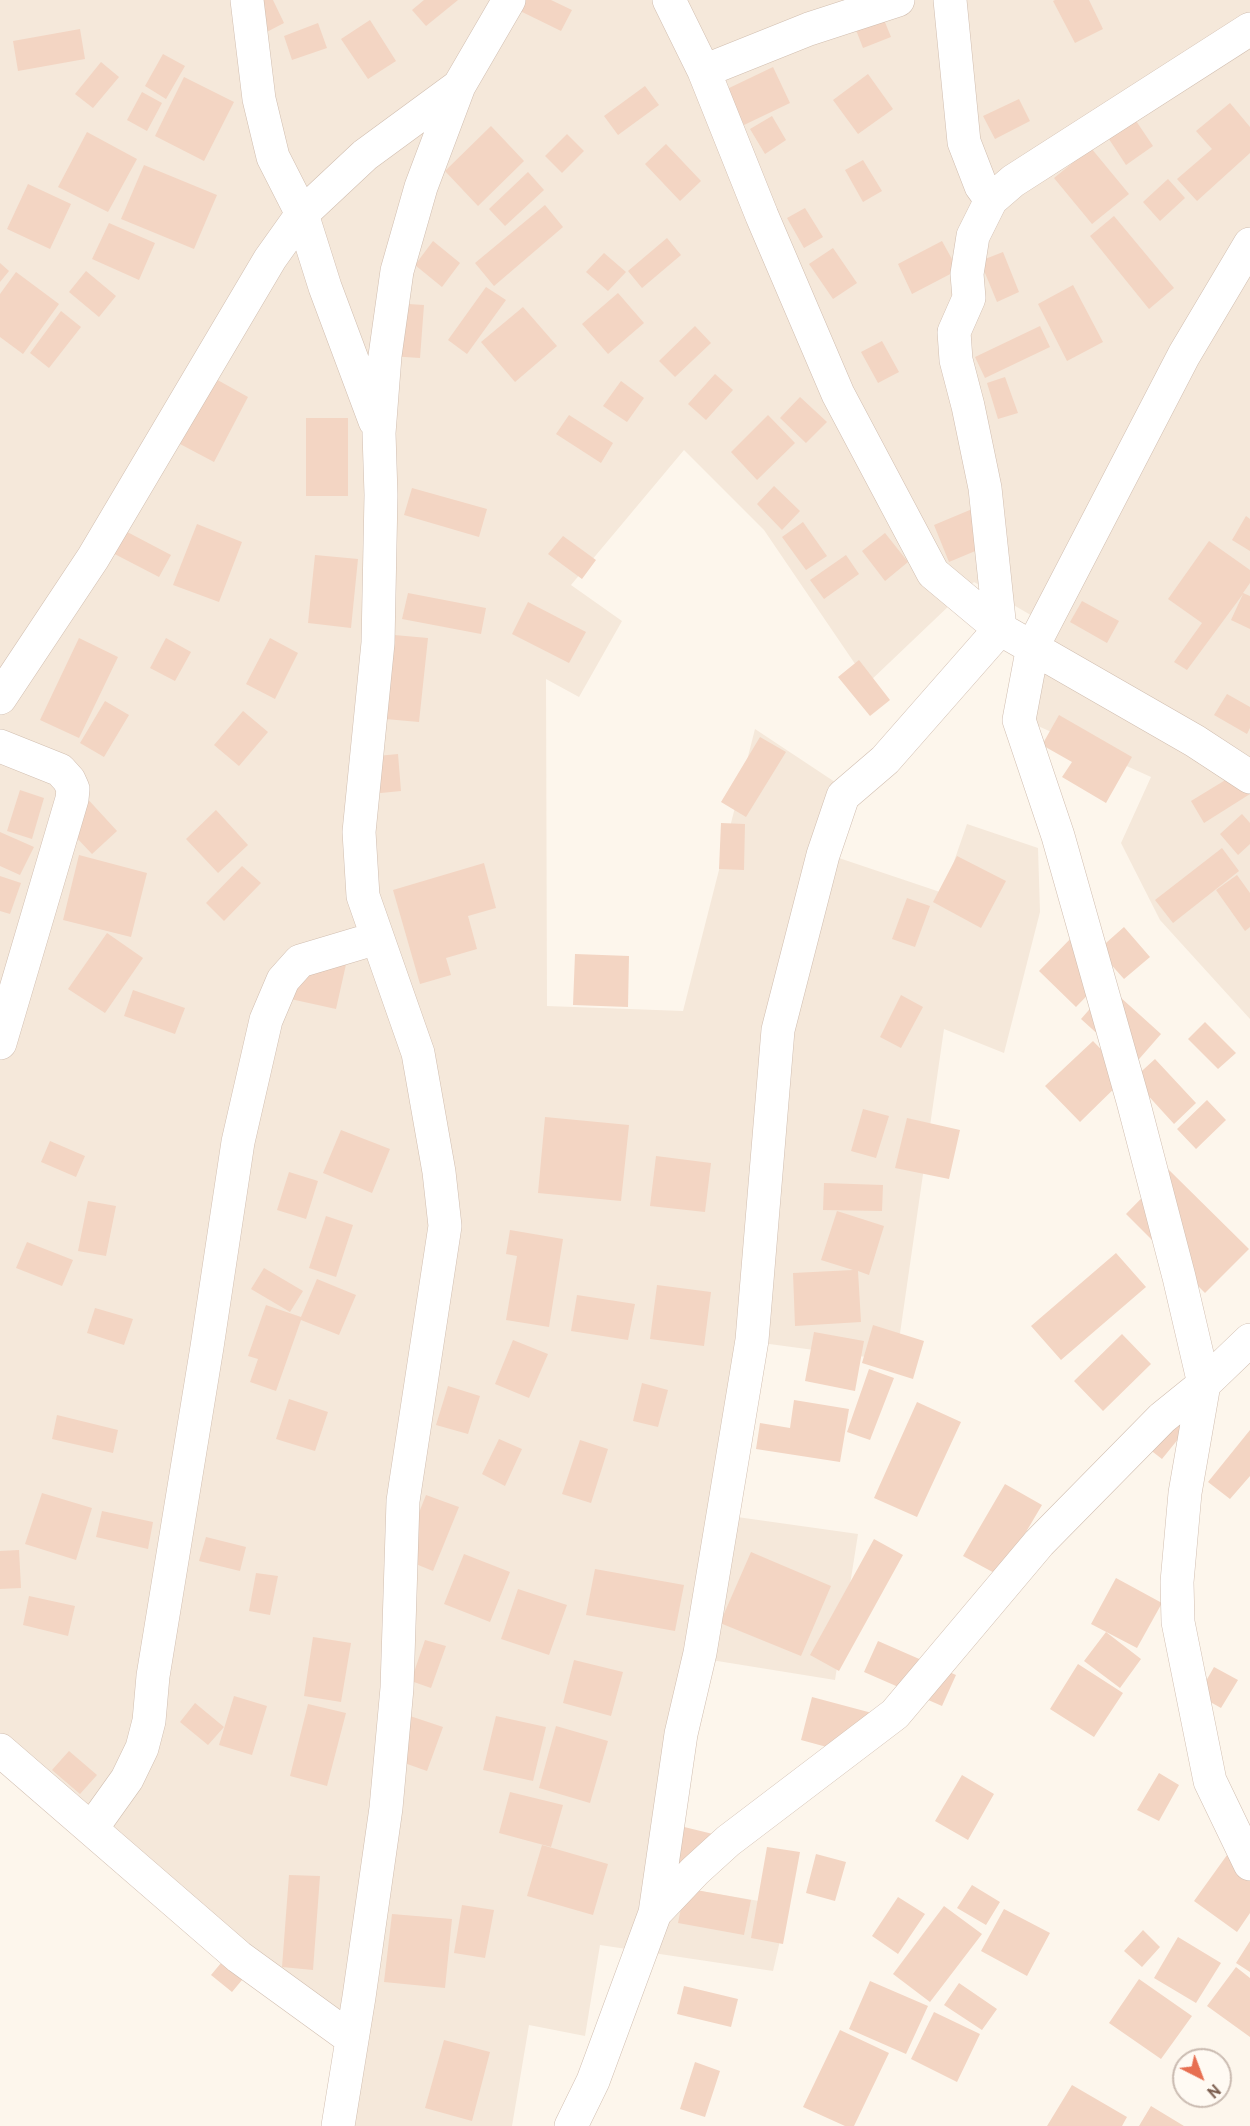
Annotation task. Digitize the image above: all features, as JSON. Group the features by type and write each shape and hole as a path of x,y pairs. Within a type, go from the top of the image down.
{"street":[{"path":"247,0 259,99 273,158 302,214 325,287 379,433"},
{"path":"338,2126 387,1797 397,1688 403,1501 444,1226 439,1172 418,1053 363,896 359,832 378,643 381,495 379,433 384,356 397,271 421,187 459,86 509,0"},
{"path":"669,0 704,71 762,216 838,394 933,573 1000,629 1195,741 1250,777"},
{"path":"704,71 809,29 898,0"},
{"path":"950,0 964,142 978,178 991,200"},
{"path":"571,2126 593,2081 655,1913 681,1734 700,1653 752,1340 778,1030 823,855 843,796 885,760 1000,629 985,488 956,360 954,332 969,298 967,274 973,236 991,200 1013,181 1250,29"},
{"path":"3,687 93,558 270,259 302,214 365,155 459,86"},
{"path":"1250,244 1184,355 1033,646 1018,720 1058,836 1130,1090 1179,1277 1204,1384 1185,1492 1178,1582 1178,1623 1210,1781 1250,1864"},
{"path":"0,746 60,770 73,789 72,799 0,1043"},
{"path":"92,1828 128,1779 142,1748 149,1721 153,1676 238,1142 266,1020 283,980 300,961 377,938"},
{"path":"655,1913 695,1871 728,1841 895,1714 1039,1543 1162,1418 1204,1384 1250,1340"},
{"path":"0,1750 239,1957 352,2039"}],"shaded area":[{"path":"0,0 1250,0 1250,1019 1160,920 1121,843 1151,777 1027,721 1041,621 974,582 868,683 764,530 684,450 571,585 622,621 579,697 546,679 547,1006 683,1011 755,729 853,794 836,857 943,893 967,824 1038,848 1040,912 1004,1053 944,1029 896,1361 762,1343 730,1516 858,1534 835,1680 705,1659 666,1885 788,1906 773,1971 600,1945 585,2036 529,2025 512,2126 352,2126 363,2029 321,2023 0,1755"}],"building":[{"path":"242,0 273,0 284,23 259,36"},
{"path":"424,0 458,0 426,26 412,10"},
{"path":"519,0 551,0 572,10 561,31 514,8"},
{"path":"876,0 891,37 863,48 849,12"},
{"path":"1089,0 1103,29 1075,43 1053,1"},
{"path":"370,20 396,61 368,79 341,39"},
{"path":"318,23 327,48 292,60 284,36"},
{"path":"80,29 85,59 18,71 13,41"},
{"path":"163,54 185,66 166,99 145,86"},
{"path":"101,62 119,77 93,108 75,94"},
{"path":"773,67 790,103 744,125 727,89"},
{"path":"868,74 893,109 858,134 833,100"},
{"path":"184,77 234,102 204,161 155,136"},
{"path":"645,86 659,105 618,135 604,116"},
{"path":"142,92 162,103 147,131 127,120"},
{"path":"1019,99 1030,121 995,139 983,116"},
{"path":"1230,103 1250,127 1250,153 1197,201 1177,179 1212,149 1196,131"},
{"path":"1130,112 1153,146 1126,165 1103,130"},
{"path":"772,116 786,140 765,154 750,129"},
{"path":"491,126 524,161 478,206 445,171"},
{"path":"87,132 137,159 108,212 58,187"},
{"path":"567,134 584,151 562,173 545,156"},
{"path":"666,144 701,181 680,201 645,164"},
{"path":"1091,148 1129,194 1092,224 1054,178"},
{"path":"863,160 882,191 863,202 845,170"},
{"path":"144,165 217,195 194,249 121,219"},
{"path":"528,172 544,190 505,226 489,209"},
{"path":"1168,179 1185,198 1160,221 1143,202"},
{"path":"28,184 71,204 50,249 7,229"},
{"path":"545,205 563,227 494,286 475,263"},
{"path":"805,208 823,237 804,248 787,218"},
{"path":"1114,216 1174,288 1149,309 1090,236"},
{"path":"109,223 155,243 139,280 92,259"},
{"path":"667,238 681,255 642,288 628,271"},
{"path":"433,241 460,263 442,287 415,265"},
{"path":"942,241 958,270 912,294 898,264"},
{"path":"833,248 857,283 833,299 809,264"},
{"path":"1003,252 1019,292 997,302 980,261"},
{"path":"604,253 626,272 608,291 586,272"},
{"path":"0,263 9,271 0,282"},
{"path":"86,271 116,296 99,317 69,292"},
{"path":"16,272 59,304 23,354 0,337 0,294"},
{"path":"1073,285 1103,342 1067,361 1038,304"},
{"path":"486,287 506,300 467,354 448,340"},
{"path":"618,293 644,323 608,354 582,324"},
{"path":"393,303 424,305 420,358 389,356"},
{"path":"523,307 557,346 515,382 481,342"},
{"path":"61,311 81,327 49,368 30,353"},
{"path":"695,326 711,343 675,377 659,361"},
{"path":"1040,326 1050,347 985,378 975,357"},
{"path":"882,341 899,372 878,383 861,352"},
{"path":"715,374 733,390 706,420 688,404"},
{"path":"1005,377 1018,413 998,419 987,383"},
{"path":"214,378 248,397 214,462 180,444"},
{"path":"621,381 644,398 627,422 603,406"},
{"path":"800,397 827,422 806,443 780,418"},
{"path":"569,415 613,443 601,463 556,434"},
{"path":"768,415 795,443 757,480 731,452"},
{"path":"306,418 348,418 348,496 306,496"},
{"path":"774,486 800,511 782,530 757,504"},
{"path":"412,488 487,509 479,537 404,515"},
{"path":"977,507 992,544 949,562 934,525"},
{"path":"1246,516 1250,519 1250,551 1232,540"},
{"path":"803,522 827,556 806,570 782,537"},
{"path":"197,524 242,542 219,602 173,585"},
{"path":"114,525 171,555 159,577 103,548"},
{"path":"885,533 908,562 885,581 862,551"},
{"path":"563,536 596,560 582,579 548,554"},
{"path":"1209,541 1250,570 1250,583 1243,593 1250,596 1250,629 1231,620 1243,594 1187,670 1174,662 1202,623 1168,599"},
{"path":"315,555 358,559 351,628 308,623"},
{"path":"846,555 859,574 824,599 810,580"},
{"path":"408,593 486,608 481,634 402,619"},
{"path":"1082,601 1119,621 1107,643 1070,622"},
{"path":"528,602 586,632 569,663 512,634"},
{"path":"383,634 428,638 419,722 374,718"},
{"path":"79,638 118,657 79,738 40,720"},
{"path":"166,638 191,652 175,681 150,668"},
{"path":"270,638 298,653 275,699 246,684"},
{"path":"859,660 890,700 870,716 838,677"},
{"path":"1227,694 1250,707 1250,728 1247,734 1214,715"},
{"path":"105,701 129,715 104,757 80,743"},
{"path":"243,711 268,732 239,766 214,745"},
{"path":"1059,715 1132,757 1106,803 1062,777 1072,762 1042,745"},
{"path":"760,737 786,752 746,817 721,802"},
{"path":"398,754 401,791 371,794 367,757"},
{"path":"1250,765 1250,794 1204,823 1191,801"},
{"path":"20,790 44,798 32,839 7,831"},
{"path":"84,795 117,831 92,854 58,818"},
{"path":"216,810 248,845 218,873 186,839"},
{"path":"1242,814 1250,823 1250,844 1238,855 1220,834"},
{"path":"721,823 745,824 744,870 719,869"},
{"path":"0,832 34,847 20,875 0,866"},
{"path":"1222,848 1239,871 1173,923 1155,900"},
{"path":"79,855 147,873 131,937 63,920"},
{"path":"957,856 1006,881 981,928 933,902"},
{"path":"484,863 496,908 468,916 477,949 446,958 451,975 420,984 393,890"},
{"path":"242,866 261,883 224,921 206,903"},
{"path":"1237,875 1250,893 1250,927 1245,931 1216,890"},
{"path":"0,876 21,883 10,914 0,911"},
{"path":"907,898 930,906 915,947 892,939"},
{"path":"1124,927 1150,957 1124,979 1098,950"},
{"path":"107,933 143,958 105,1013 68,989"},
{"path":"1075,934 1111,971 1076,1007 1039,971"},
{"path":"297,949 347,960 336,1009 286,998"},
{"path":"575,954 629,956 628,1007 573,1005"},
{"path":"1109,987 1161,1034 1133,1066 1081,1019"},
{"path":"133,990 185,1008 175,1034 124,1016"},
{"path":"901,995 923,1007 901,1048 880,1037"},
{"path":"1205,1022 1236,1053 1218,1069 1188,1039"},
{"path":"1093,1041 1127,1076 1080,1122 1045,1086"},
{"path":"1155,1059 1196,1103 1174,1124 1133,1079"},
{"path":"1207,1100 1226,1120 1196,1149 1177,1129"},
{"path":"863,1109 889,1116 876,1158 851,1151"},
{"path":"545,1117 629,1125 621,1201 538,1193"},
{"path":"907,1118 960,1130 949,1179 895,1168"},
{"path":"341,1130 390,1149 372,1193 323,1173"},
{"path":"50,1141 85,1156 76,1177 41,1162"},
{"path":"656,1156 711,1163 705,1212 650,1206"},
{"path":"1169,1170 1249,1249 1205,1293 1126,1214"},
{"path":"289,1172 318,1181 306,1219 277,1210"},
{"path":"824,1183 883,1185 882,1211 823,1210"},
{"path":"88,1201 116,1206 106,1256 78,1251"},
{"path":"837,1211 884,1226 869,1275 858,1271 861,1322 795,1326 793,1273 853,1270 821,1260"},
{"path":"326,1216 353,1225 336,1277 309,1268"},
{"path":"510,1230 563,1239 549,1327 506,1320 517,1256 506,1254"},
{"path":"27,1242 73,1260 62,1286 16,1268"},
{"path":"1116,1253 1146,1287 1061,1360 1031,1326"},
{"path":"264,1268 303,1291 290,1312 251,1289"},
{"path":"317,1279 356,1295 339,1335 301,1320 276,1391 250,1382 258,1359 248,1356 266,1305 301,1317"},
{"path":"657,1285 711,1292 704,1346 650,1339"},
{"path":"577,1295 635,1304 628,1340 571,1331"},
{"path":"95,1308 133,1319 124,1345 87,1333"},
{"path":"873,1325 924,1341 913,1379 862,1363"},
{"path":"814,1332 864,1341 855,1391 805,1381"},
{"path":"1122,1334 1151,1364 1103,1411 1074,1381"},
{"path":"513,1340 548,1354 529,1398 495,1384"},
{"path":"869,1369 894,1378 870,1440 847,1432"},
{"path":"642,1383 668,1390 658,1427 633,1421"},
{"path":"448,1386 480,1396 468,1434 436,1425"},
{"path":"289,1399 328,1412 315,1451 276,1439"},
{"path":"794,1400 849,1409 840,1462 756,1449 760,1423 790,1428"},
{"path":"917,1402 961,1422 917,1517 874,1498"},
{"path":"57,1415 118,1430 113,1453 52,1439"},
{"path":"1196,1417 1162,1459 1140,1442"},
{"path":"1250,1430 1250,1476 1230,1499 1208,1482"},
{"path":"499,1439 522,1449 505,1486 482,1474"},
{"path":"580,1440 608,1449 591,1503 562,1494"},
{"path":"1005,1484 1042,1505 1000,1576 963,1556"},
{"path":"42,1493 92,1508 76,1560 25,1544"},
{"path":"426,1495 459,1507 433,1571 401,1558"},
{"path":"102,1511 153,1522 148,1549 96,1537"},
{"path":"206,1537 246,1547 240,1571 199,1561"},
{"path":"874,1539 903,1555 839,1671 810,1655"},
{"path":"19,1550 21,1588 0,1589 0,1551"},
{"path":"751,1552 831,1586 801,1656 720,1623"},
{"path":"464,1554 510,1572 490,1622 444,1604"},
{"path":"595,1569 684,1585 675,1631 586,1615"},
{"path":"256,1573 278,1576 270,1615 249,1611"},
{"path":"1116,1578 1162,1603 1137,1648 1091,1624"},
{"path":"518,1589 567,1605 549,1655 501,1639"},
{"path":"29,1596 75,1606 68,1636 23,1625"},
{"path":"1106,1632 1141,1659 1120,1688 1084,1661"},
{"path":"313,1637 351,1643 341,1702 304,1696"},
{"path":"425,1640 446,1646 431,1688 411,1681"},
{"path":"878,1641 956,1675 942,1706 864,1672"},
{"path":"574,1660 623,1672 611,1716 563,1703"},
{"path":"1078,1664 1123,1693 1094,1737 1050,1709"},
{"path":"1214,1667 1238,1680 1221,1708 1198,1695"},
{"path":"234,1696 267,1706 252,1755 219,1745"},
{"path":"812,1697 872,1713 860,1756 801,1740"},
{"path":"195,1703 224,1727 208,1745 180,1722"},
{"path":"308,1704 346,1713 327,1786 290,1776"},
{"path":"407,1715 443,1727 427,1771 393,1759"},
{"path":"496,1716 546,1727 533,1781 483,1770"},
{"path":"556,1726 608,1741 590,1803 539,1788"},
{"path":"69,1751 97,1775 80,1794 52,1770"},
{"path":"1159,1773 1179,1785 1159,1821 1137,1810"},
{"path":"962,1775 994,1794 968,1840 935,1821"},
{"path":"510,1792 563,1805 551,1847 499,1833"},
{"path":"676,1825 717,1835 705,1880 664,1869"},
{"path":"1245,1830 1250,1834 1250,1913 1237,1932 1194,1901"},
{"path":"542,1845 608,1864 593,1915 527,1896"},
{"path":"767,1847 800,1852 783,1944 751,1938"},
{"path":"816,1854 846,1862 835,1901 806,1893"},
{"path":"289,1875 320,1876 313,1970 282,1967"},
{"path":"972,1885 1000,1902 986,1925 957,1908"},
{"path":"685,1888 751,1900 744,1935 678,1923"},
{"path":"898,1897 925,1914 898,1954 872,1936"},
{"path":"462,1905 494,1910 485,1958 454,1953"},
{"path":"944,1906 982,1934 930,2002 893,1974"},
{"path":"1004,1909 1050,1933 1027,1976 981,1951"},
{"path":"392,1914 452,1919 445,1988 384,1982"},
{"path":"1143,1930 1160,1947 1142,1967 1124,1951"},
{"path":"1178,1937 1221,1963 1196,2003 1154,1978"},
{"path":"1250,1941 1250,1972 1236,1963"},
{"path":"231,1951 252,1968 232,1992 211,1975"},
{"path":"1236,1967 1250,1978 1250,2037 1207,2006"},
{"path":"1139,1979 1192,2016 1161,2059 1109,2023"},
{"path":"870,1981 928,2006 906,2054 849,2029"},
{"path":"959,1983 997,2009 982,2030 944,2005"},
{"path":"684,1986 738,1999 731,2027 677,2014"},
{"path":"934,2012 980,2034 957,2082 911,2059"},
{"path":"840,2030 889,2053 854,2126 845,2126 803,2107"},
{"path":"444,2040 490,2052 472,2121 425,2108"},
{"path":"695,2062 720,2071 705,2117 680,2109"},
{"path":"1072,2085 1127,2117 1122,2126 1047,2126"},
{"path":"1151,2106 1184,2126 1139,2126"}]}
